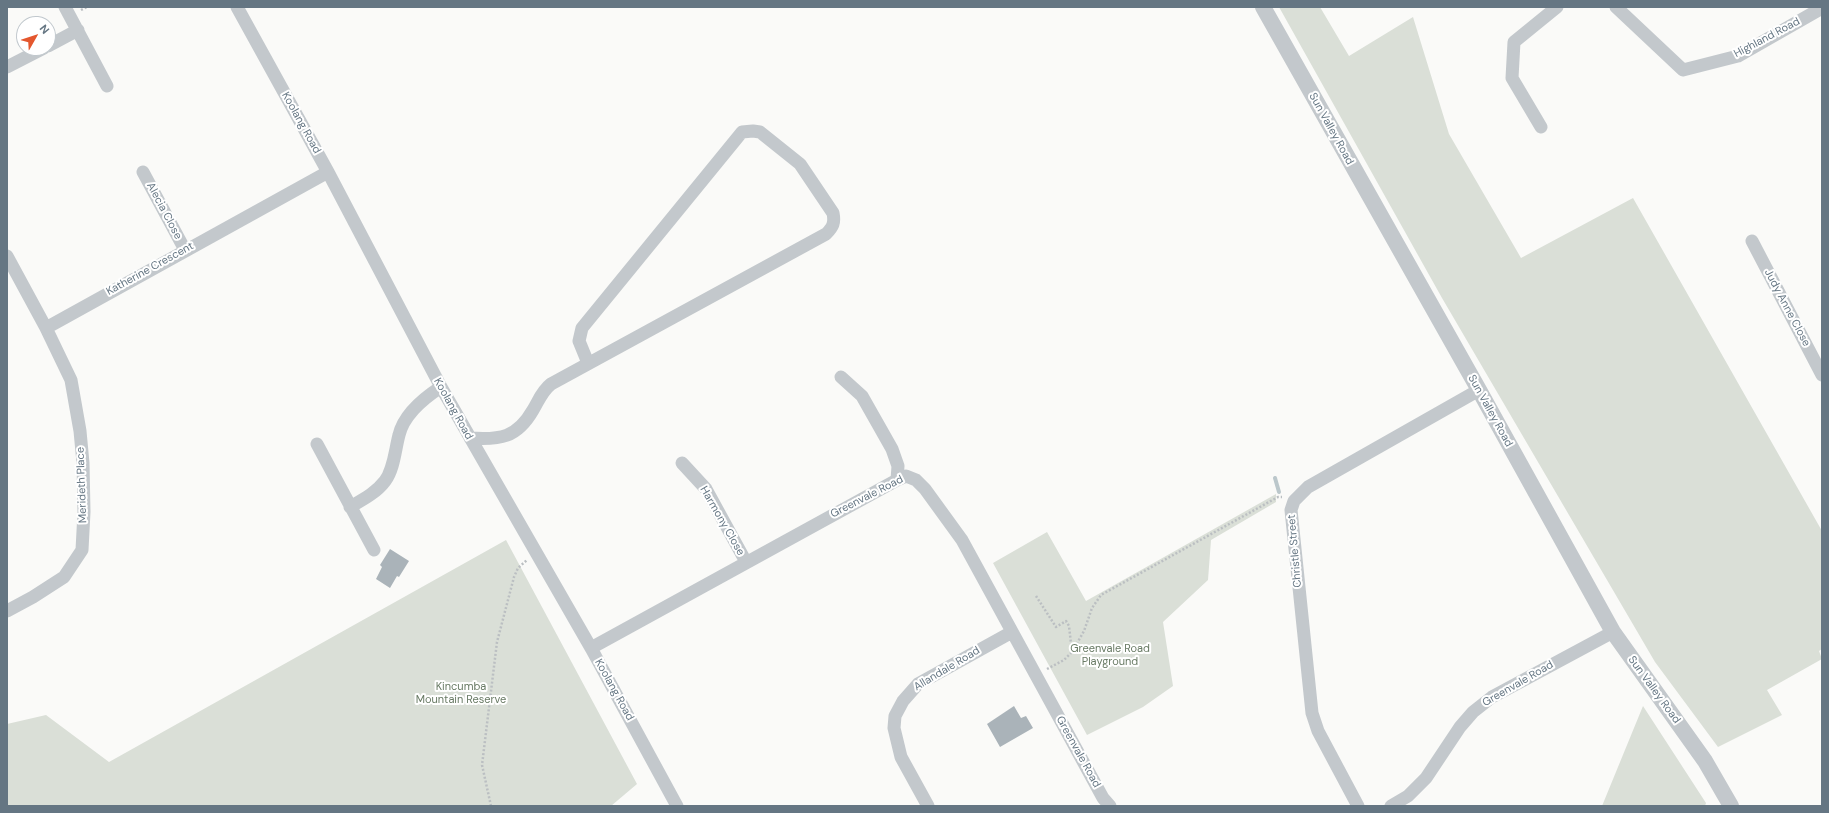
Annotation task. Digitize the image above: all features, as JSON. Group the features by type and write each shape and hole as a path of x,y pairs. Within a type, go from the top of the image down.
{"street":[{"path":"65,7 108,86"},
{"name":"Koolang Road","path":"237,7 328,172 440,387 591,648 677,806"},
{"name":"Sun Valley Road","path":"1262,7 1479,390 1613,632 1705,760 1731,806"},
{"path":"1541,127 1512,78 1514,42 1557,7"},
{"name":"Highland Road","path":"1616,7 1683,70 1738,56 1822,8"},
{"path":"56,42 78,30"},
{"path":"7,67 28,56"},
{"path":"470,438 499,438 515,431 528,418 542,392 547,388 588,363 826,234 832,228 834,221 833,213 800,164 760,132 742,132 582,328 578,341 588,363"},
{"name":"Alecia Close","path":"143,172 185,250"},
{"name":"Katherine Crescent","path":"46,328 328,172"},
{"name":"Judy Anne Close","path":"1752,241 1822,375"},
{"path":"7,256 46,328"},
{"name":"Merideth Place","path":"7,611 33,597 64,577 82,550 84,512 83,463 80,432 70,380 46,328"},
{"path":"841,377 862,396 892,450 898,466 898,480"},
{"path":"350,507 368,496 383,483 390,469 400,432 408,418 426,397 440,387"},
{"name":"Christle Street","path":"1358,806 1318,731 1312,713 1290,510 1296,498 1308,487 1479,390"},
{"path":"318,444 374,550"},
{"name":"Harmony Close","path":"682,463 706,489 746,562"},
{"name":"Greenvale Road","path":"591,648 906,476 916,480 962,540 1103,798 1110,806"},
{"name":"Allandale Road","path":"928,806 901,757 894,728 895,716 903,701 918,684 1012,632"},
{"name":"Greenvale Road","path":"1391,806 1408,796 1426,778 1460,726 1473,712 1492,697 1613,632"}],"path":[{"path":"1036,676 1064,660 1072,652 1084,631 1092,608 1101,595 1278,497 1296,498"},
{"path":"491,806 482,765 497,642 514,577 518,568 535,552"},
{"path":"1036,596 1056,627 1066,621 1069,626 1072,652"}],"green space":[{"path":"1279,7 1320,7 1349,56 1413,17 1449,134 1521,258 1633,198 1822,531 1822,649 1819,651 1822,659 1767,690 1782,715 1718,747 1655,662 1442,298"},
{"name":"Greenvale Road Playground","path":"1276,494 1276,502 1211,540 1208,580 1163,622 1173,686 1143,707 1087,735 993,563 1047,532 1086,601"},
{"name":"Kincumba Mountain Reserve","path":"506,540 637,784 611,806 7,806 7,724 46,715 109,762"},
{"path":"1643,706 1706,803 1705,806 1602,806"}],"building":[{"path":"390,549 409,561 390,588 376,579 382,567 380,565"},
{"path":"1014,706 1021,718 1026,716 1033,728 1000,747 987,724"}],"waterway":[{"path":"1275,478 1279,492"}]}
